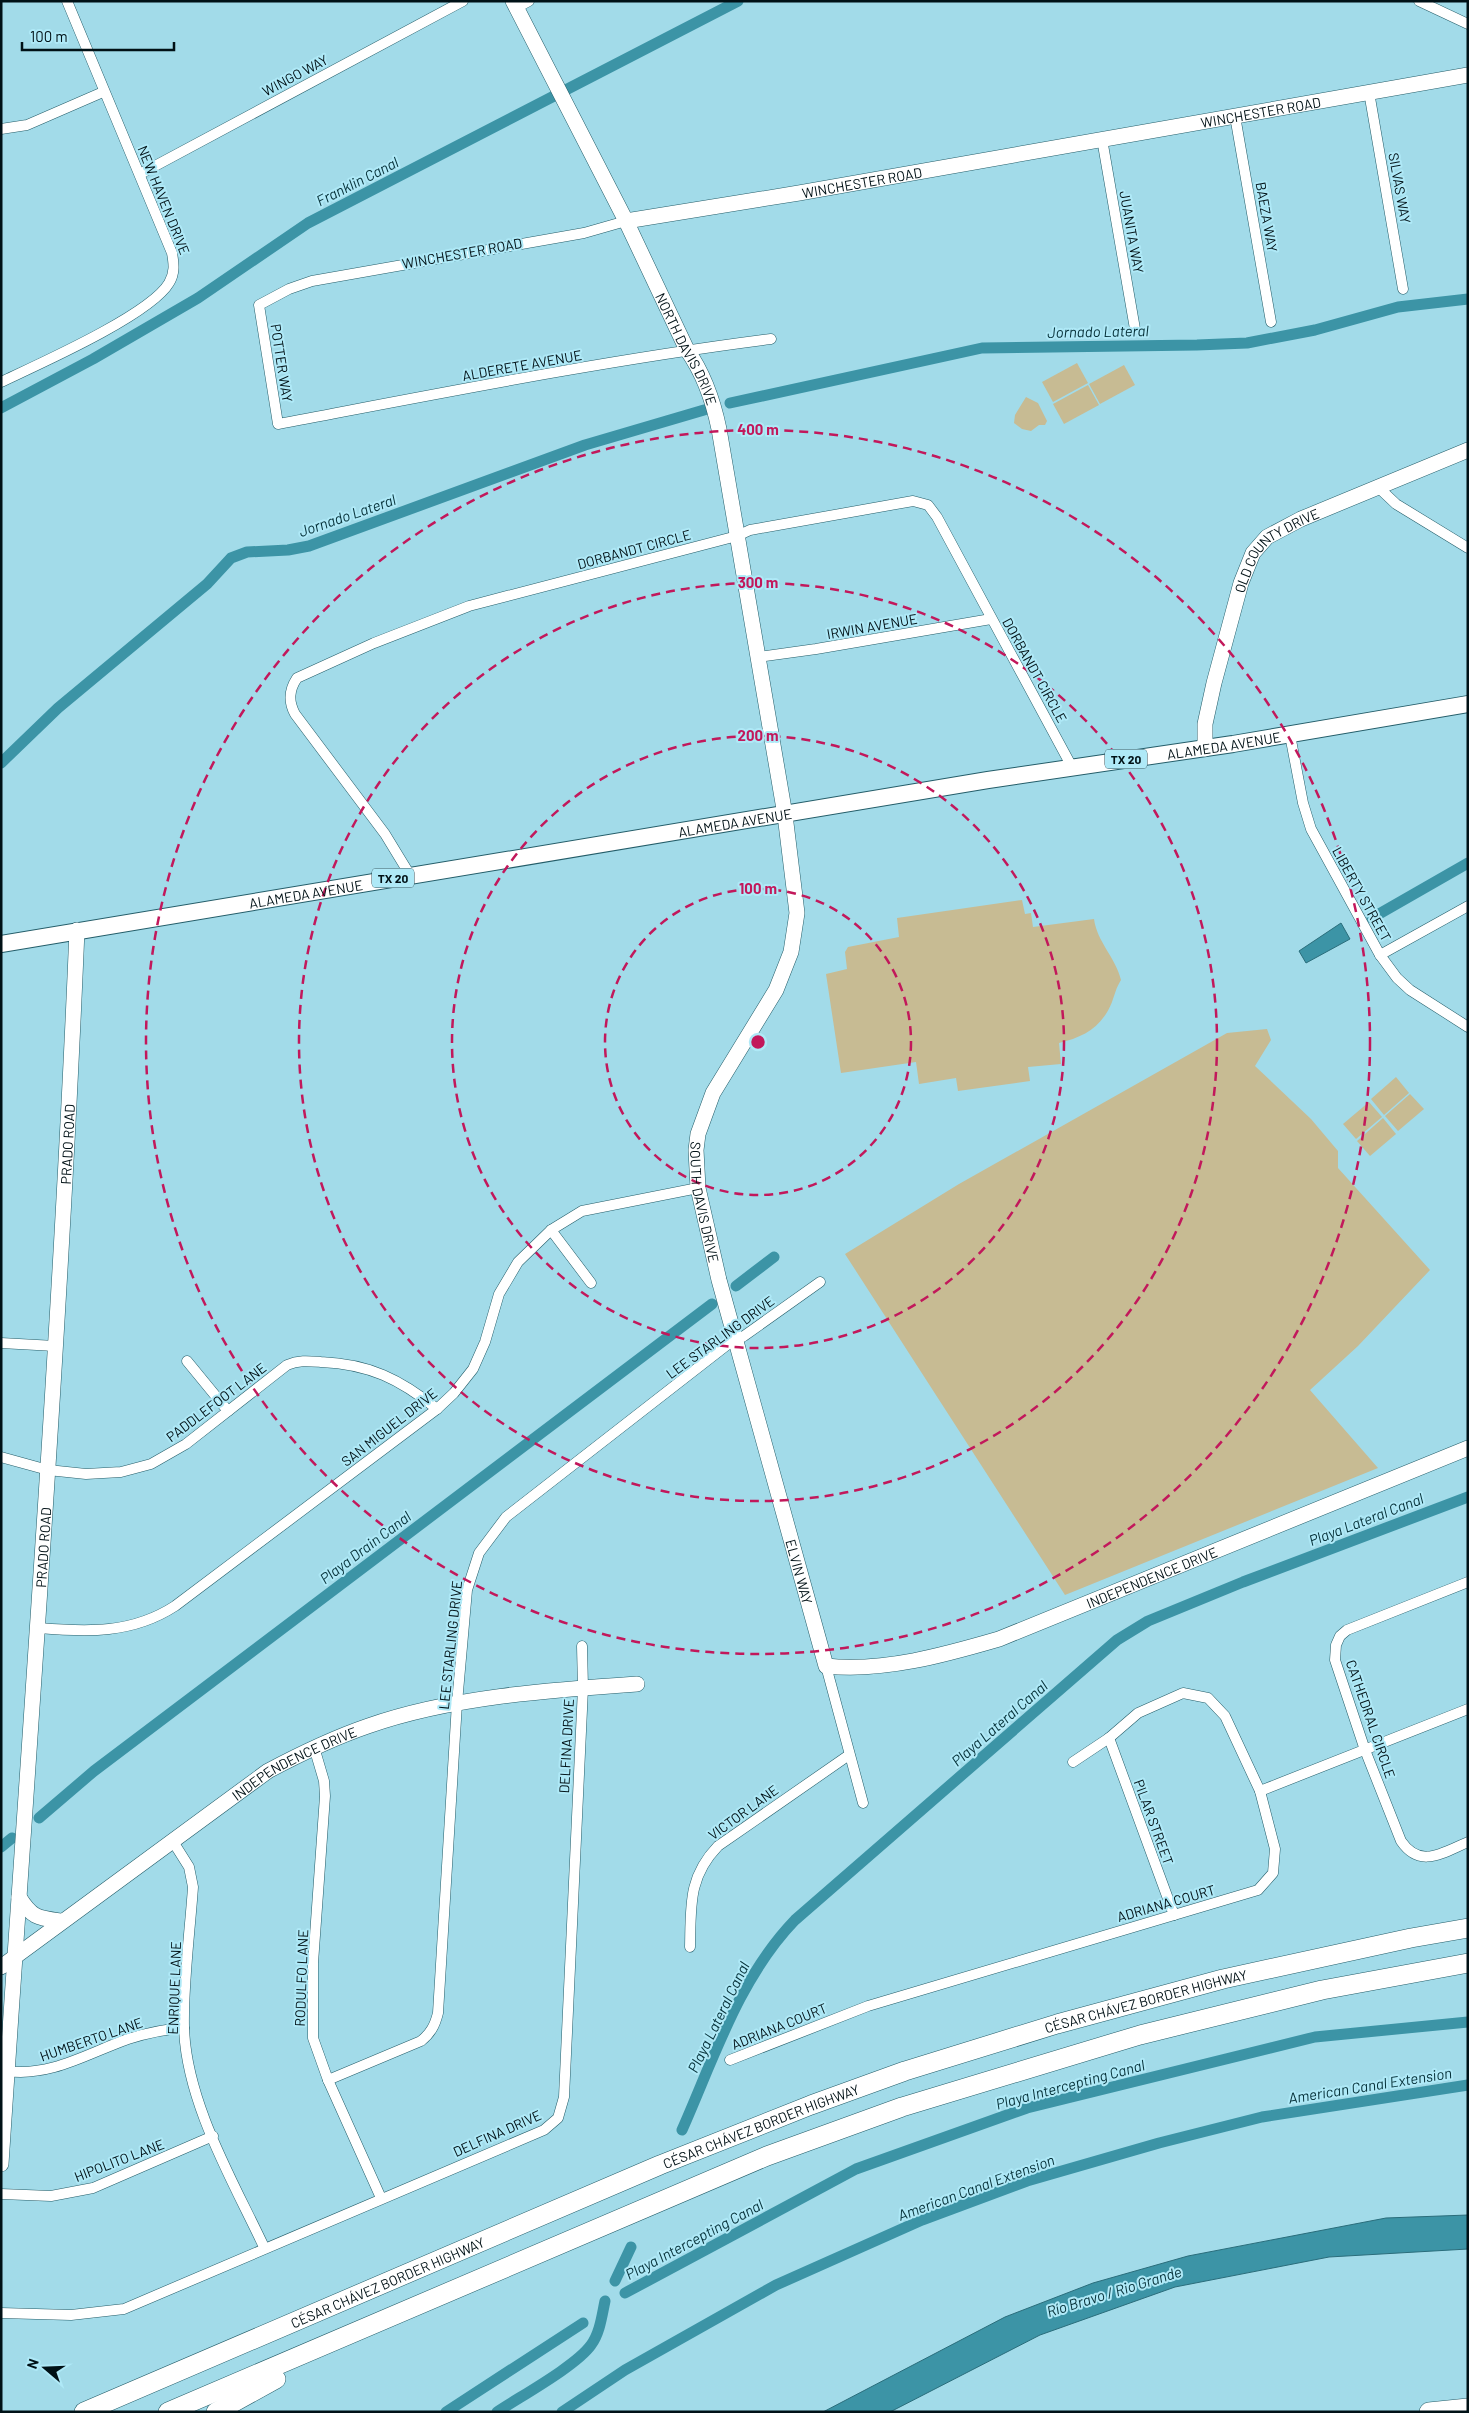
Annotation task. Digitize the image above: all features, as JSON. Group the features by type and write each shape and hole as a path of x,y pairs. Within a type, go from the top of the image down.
{"highway":[{"name":"CÉSAR CHÁVEZ BORDER HIGHWAY","path":"84,2412 676,2158 811,2105 905,2071 1057,2024 1223,1979 1468,1927"},
{"path":"168,2412 299,2358 767,2156 902,2108 1140,2035 1322,1990 1438,1967 1468,1964"},
{"path":"216,2412 262,2386 323,2357 414,2307"},
{"path":"1428,2412 1468,2408"}],"main road":[{"name":"ALAMEDA AVENUE","path":"1,944 410,875 1072,767 1290,735 1468,704"}],"street":[{"name":"NEW HAVEN DRIVE","path":"1,382 66,351 126,318 157,297 170,282 175,265 172,253 140,174 103,92 67,1"},
{"name":"WINGO WAY","path":"140,174 463,1"},
{"path":"1419,1 1468,24"},
{"name":"NORTH DAVIS DRIVE","path":"519,3 554,81 626,221 687,350 697,364 713,402 738,536 784,815"},
{"name":"WINCHESTER ROAD","path":"259,305 289,289 312,281 584,233 626,221 799,194 1468,75"},
{"path":"1,129 28,125 103,92"},
{"name":"SILVAS WAY","path":"1369,92 1403,288"},
{"name":"BAEZA WAY","path":"1235,116 1271,322"},
{"name":"JUANITA WAY","path":"1102,139 1135,330"},
{"name":"POTTER WAY","path":"259,305 278,424"},
{"name":"ALDERETE AVENUE","path":"278,424 687,350 771,339"},
{"name":"OLD COUNTY DRIVE","path":"1205,748 1205,724 1214,684 1241,582 1253,553 1281,528 1468,450"},
{"path":"1378,487 1396,504 1468,548"},
{"name":"DORBANDT CIRCLE","path":"410,875 385,834 295,714 290,702 290,694 298,678 381,640 469,606 738,536 750,530 913,500 923,502 932,508 1072,767"},
{"name":"IRWIN AVENUE","path":"758,657 816,650 991,619"},
{"name":"LIBERTY STREET","path":"1290,735 1303,803 1311,829 1380,954 1396,978 1410,990 1468,1027"},
{"name":"SOUTH DAVIS DRIVE","path":"736,1340 719,1280 698,1188 696,1150 707,1107 713,1093 776,990 791,952 797,913 784,815"},
{"path":"1380,954 1468,906"},
{"name":"PRADO ROAD","path":"1,2164 48,1470 74,1039 77,930"},
{"name":"SAN MIGUEL DRIVE","path":"38,1628 98,1632 137,1624 160,1616 437,1408 454,1393 473,1369 485,1342 499,1294 518,1262 551,1230 582,1210 698,1188"},
{"path":"551,1230 591,1283"},
{"name":"LEE STARLING DRIVE","path":"328,2080 421,2042 428,2036 438,2013 457,1703 467,1590 479,1553 490,1535 506,1517 727,1345 820,1282"},
{"name":"ELVIN WAY","path":"736,1340 863,1804"},
{"path":"1,1343 55,1346"},
{"name":"PADDLEFOOT LANE","path":"1,1457 48,1470 101,1474 121,1472 150,1464 186,1444 287,1365 302,1360 353,1365 388,1375 416,1391 437,1408"},
{"path":"187,1361 228,1412"},
{"name":"INDEPENDENCE DRIVE","path":"826,1666 885,1664 917,1660 951,1653 999,1639 1468,1448"},
{"name":"CATHEDRAL CIRCLE","path":"1468,1582 1348,1630 1340,1636 1336,1645 1335,1660 1364,1750 1401,1841 1409,1852 1420,1857 1434,1856 1468,1842"},
{"name":"DELFINA DRIVE","path":"1,2313 71,2315 124,2309 264,2247 544,2130 558,2118 564,2097 583,1688 582,1646"},
{"name":"INDEPENDENCE DRIVE","path":"1,1967 61,1921 268,1772 314,1747 370,1725 457,1703 583,1688 637,1684"},
{"name":"ADRIANA COURT","path":"730,2060 868,2006 1258,1890 1272,1873 1275,1849 1260,1791 1225,1716 1208,1698 1183,1692 1138,1713 1109,1738 1073,1762"},
{"path":"1260,1791 1468,1709"},
{"name":"PILAR STREET","path":"1109,1738 1174,1915"},
{"name":"RODULFO LANE","path":"314,1747 324,1781 325,1796 312,2020 318,2057 381,2198"},
{"name":"VICTOR LANE","path":"690,1947 691,1897 696,1878 710,1854 726,1840 849,1755"},
{"name":"ENRIQUE LANE","path":"172,1840 189,1867 193,1887 184,2028 189,2064 197,2095 213,2136 264,2247"},
{"path":"19,1896 30,1912 36,1917 61,1921"},
{"path":"1,2005 10,2025"},
{"name":"HUMBERTO LANE","path":"7,2072 35,2073 58,2067 128,2039 154,2031 184,2028"},
{"name":"HIPOLITO LANE","path":"1,2194 51,2196 84,2190 213,2136"}],"shaded area":[{"path":"1077,363 1088,383 1053,402 1042,382"},
{"path":"1124,365 1135,385 1100,404 1089,384"},
{"path":"1088,385 1099,405 1064,424 1053,404"},
{"path":"1026,397 1038,403 1047,421 1045,425 1039,425 1031,431 1022,429 1014,423 1015,415"},
{"path":"1022,900 1025,914 1031,913 1033,927 1094,919 1099,935 1119,972 1121,980 1108,1011 1103,1018 1084,1034 1059,1043 1061,1064 1028,1067 1030,1081 958,1091 956,1078 919,1084 916,1062 841,1073 826,974 847,969 845,952 848,947 899,937 897,918"},
{"path":"1267,1029 1271,1040 1255,1066 1311,1119 1338,1151 1338,1168 1430,1270 1358,1346 1310,1390 1378,1468 1065,1595 845,1254 959,1184 1227,1033"},
{"path":"1396,1077 1409,1093 1384,1115 1371,1099"},
{"path":"1410,1094 1424,1109 1398,1131 1385,1116"},
{"path":"1369,1102 1382,1117 1356,1139 1343,1124"},
{"path":"1383,1118 1396,1134 1370,1156 1357,1141"}],"water":[{"path":"1341,923 1350,939 1306,963 1299,951"},
{"name":"Río Bravo / Rio Grande","path":"1468,2215 1468,2249 1329,2257 1175,2287 1040,2335 890,2412 823,2412 1005,2317 1093,2283 1188,2256 1386,2218"}],"waterway":[{"name":"Franklin Canal","path":"1,408 93,359 198,298 308,223 738,1"},
{"name":"Jornado Lateral","path":"730,403 982,348 1247,343 1315,330 1398,307 1468,299"},
{"name":"Jornado Lateral","path":"1,763 58,708 207,584 231,558 247,552 288,550 309,546 585,445 704,410"},
{"name":"Playa Drain Canal","path":"1372,918 1468,863"},
{"name":"Playa Drain Canal","path":"736,1286 774,1257"},
{"name":"Playa Drain Canal","path":"39,1818 94,1771 712,1304"},
{"name":"Playa Lateral Canal","path":"682,2130 717,2047 743,1993 775,1943 795,1920 1117,1640 1148,1621 1243,1582 1468,1497"},
{"name":"Playa Drain Canal","path":"1,1847 12,1838"},
{"name":"Playa Intercepting Canal","path":"625,2293 856,2169 1027,2108 1315,2037 1468,2022"},
{"name":"American Canal Extension","path":"562,2412 625,2370 776,2285 922,2220 1027,2181 1159,2143 1262,2117 1468,2085"},
{"name":"Playa Lateral Canal","path":"615,2281 631,2247"},
{"name":"Playa Lateral Canal","path":"497,2412 561,2371 584,2353 597,2335 605,2301"},
{"name":"Playa Intercepting Canal","path":"446,2412 583,2323"}]}
